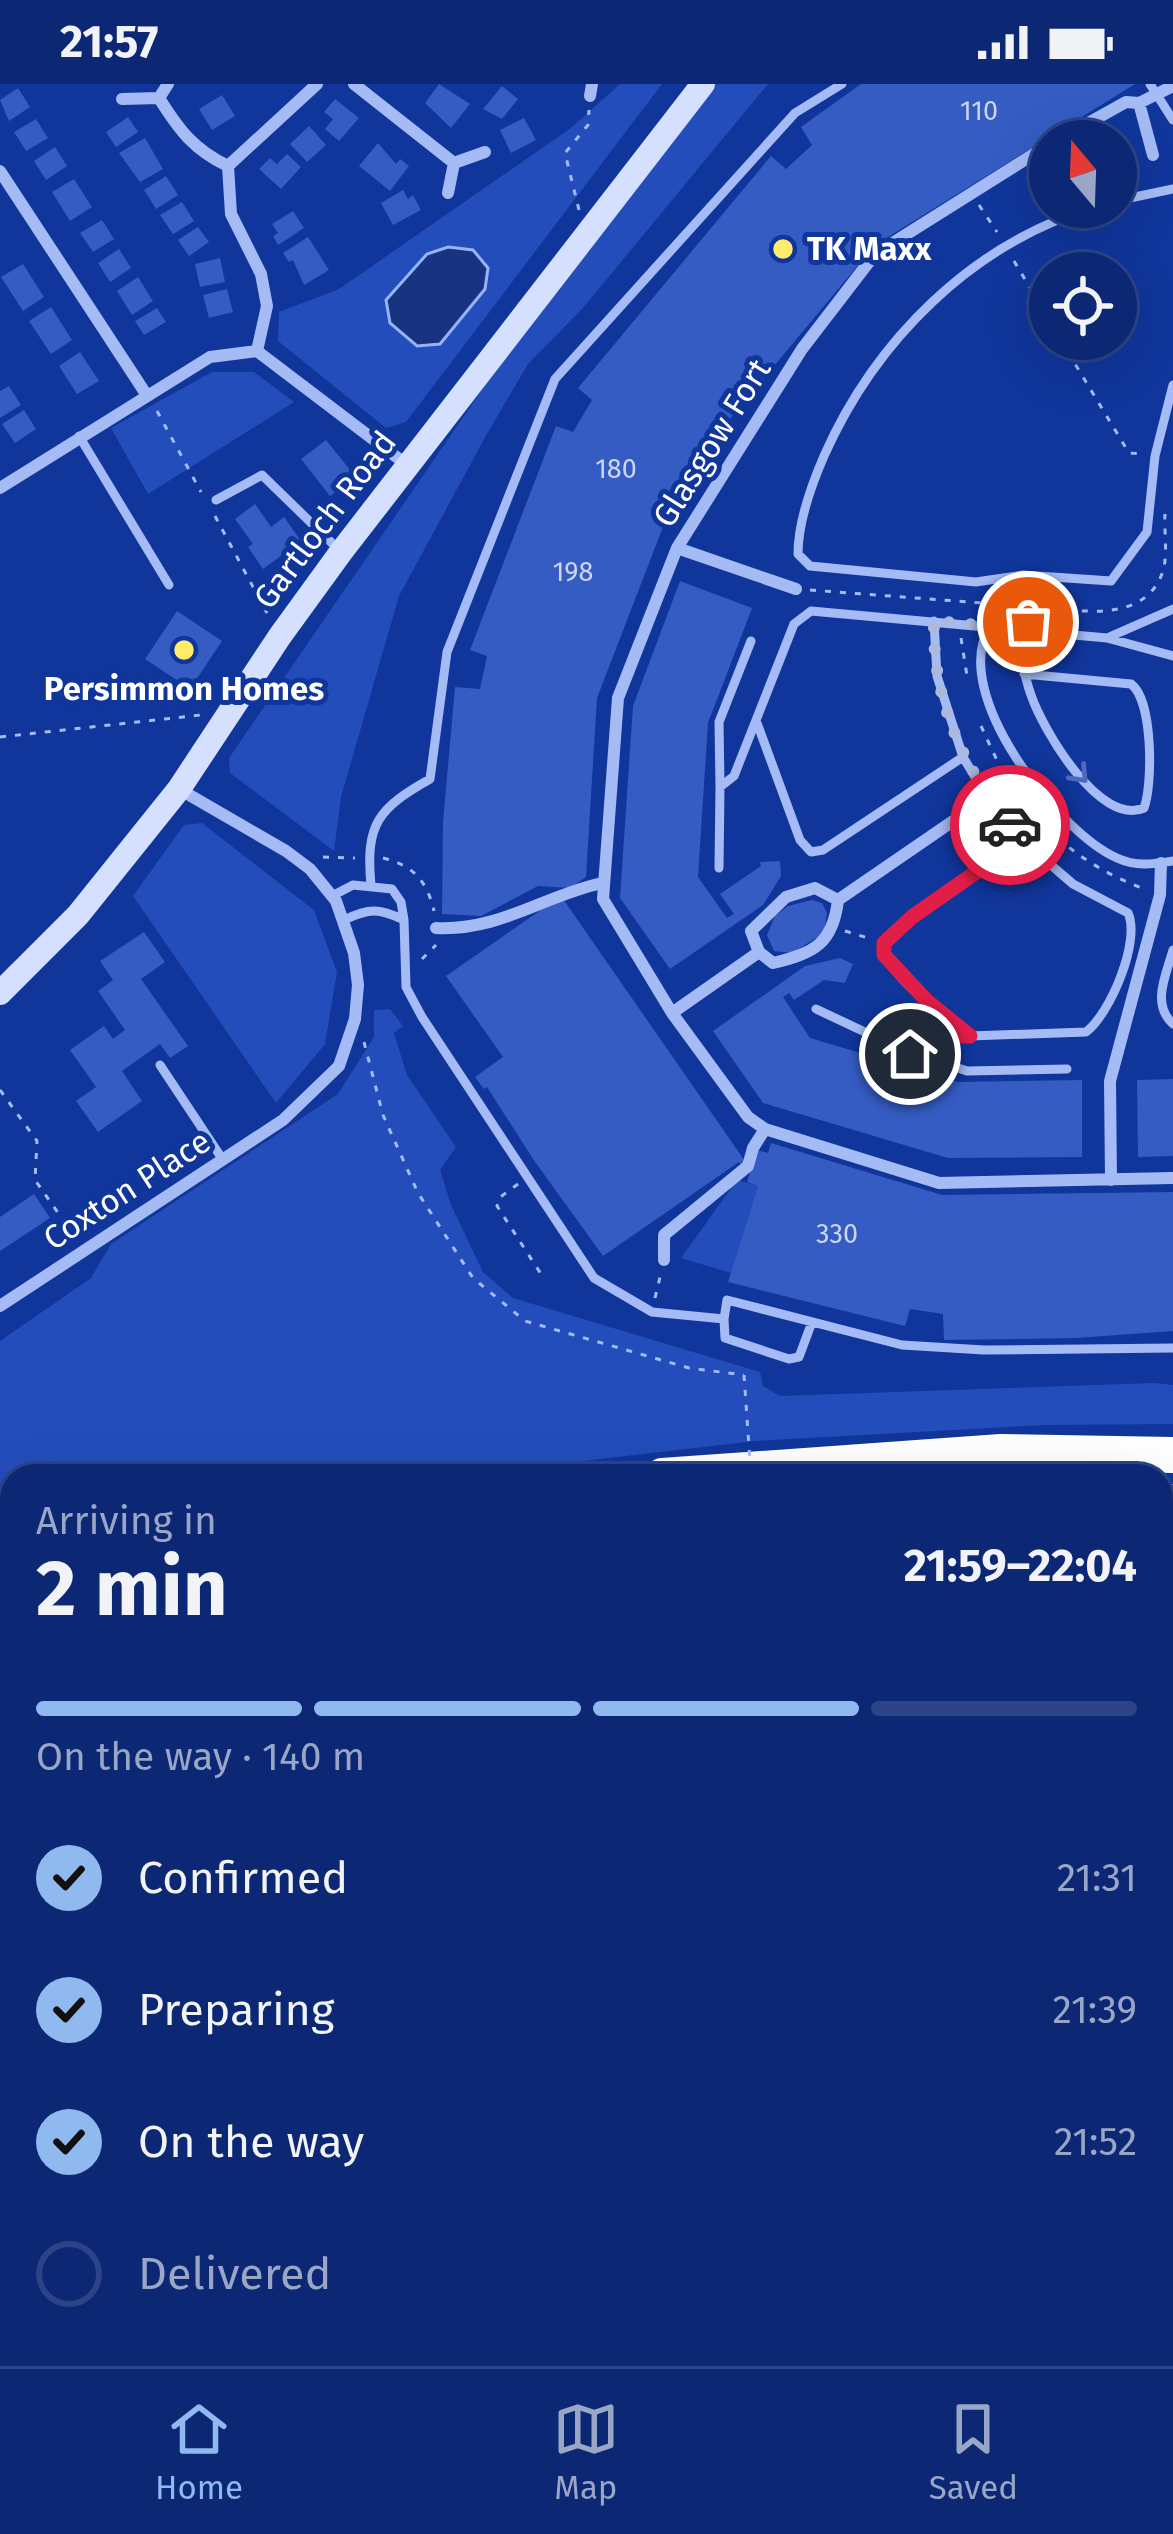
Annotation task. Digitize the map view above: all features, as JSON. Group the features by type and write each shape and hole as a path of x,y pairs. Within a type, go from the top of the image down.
{"highway":[{"path":"832,1464 1001,1452 1173,1455"}],"main road":[{"name":"Gartloch Road","path":"0,993 78,915 179,789 341,552 703,84"}],"street":[{"path":"159,98 169,84"},
{"path":"228,166 317,84"},
{"path":"354,84 454,163"},
{"name":"Glasgow Fort","path":"1093,120 1126,102 1139,104 1154,90 1173,86"},
{"path":"122,99 159,98"},
{"path":"159,98 183,136 206,156 228,166"},
{"path":"1139,104 1153,155"},
{"path":"454,163 484,152"},
{"name":"Glasgow Fort","path":"1029,157 874,254 802,349 676,548 618,698 603,898 672,1013 748,1118 765,1129 939,1183 1173,1178"},
{"path":"448,193 454,163"},
{"path":"228,166 231,214 261,274 266,306 257,350"},
{"path":"0,171 146,394"},
{"path":"0,465 5,484 210,357 257,350 407,464"},
{"path":"676,548 796,589"},
{"path":"838,900 815,888 786,897 751,931 759,952 773,963 815,947 835,927 838,900 1023,773"},
{"path":"179,789 286,851 310,869 332,896 344,920 358,985 355,1019"},
{"path":"1111,1180 1110,1081 1167,862"},
{"path":"436,928 467,930 542,906 570,890 602,883"},
{"path":"672,1013 759,952"},
{"name":"Coxton Place","path":"0,1306 283,1120 339,1066 355,1019"},
{"path":"664,1260 664,1235 748,1166 765,1129"}],"lane":[{"path":"371,885 370,840 389,802 430,779 447,652 555,379 795,112 842,84"},
{"path":"1154,90 1173,120"},
{"path":"1137,197 1173,189"},
{"path":"1043,228 949,286 882,357 842,418 817,473 797,548 807,565 976,583 1036,576 1101,583 1115,578 1147,532 1155,456 1173,385"},
{"path":"79,436 170,586"},
{"path":"216,500 262,475 341,552"},
{"path":"1033,630 1021,602 1036,576"},
{"path":"1107,638 1173,609"},
{"path":"720,787 734,776 794,624 811,611 1107,638 1173,656"},
{"path":"901,1048 913,1036 1086,1031 1110,1005 1133,930 1128,913 1085,892 1022,840 987,797 963,757 937,676 934,621"},
{"path":"990,627 981,651 987,695 1023,773 1066,818 1116,858 1139,865 1167,862"},
{"path":"1019,628 1024,674 1040,719 1073,768 1122,812 1144,808 1148,796 1147,709 1136,686 1024,674"},
{"path":"719,868 719,722 751,641"},
{"path":"757,722 800,839 815,853 963,757"},
{"path":"970,1036 904,980 884,955 884,943 912,917 1022,840"},
{"path":"332,896 353,885 371,885 392,890 401,902 406,986 525,1179 594,1278 652,1312 724,1319"},
{"path":"344,920 366,909 381,908 404,920"},
{"path":"1173,950 1161,997 1163,1015 1173,1024"},
{"path":"816,1009 901,1048 967,1071 1066,1069"},
{"path":"160,1065 223,1160"},
{"path":"812,1322 799,1358 725,1338 727,1300 812,1322 902,1346 1173,1348"}],"path":[{"path":"585,234 565,153 588,125 591,90"},
{"path":"1073,360 1129,453 1155,456"},
{"path":"0,737 230,712"},
{"path":"835,927 884,943"},
{"path":"355,1019 383,1115 400,1154 418,1193 473,1278 525,1322 689,1368 744,1376 750,1464"},
{"path":"0,1090 38,1142 35,1180 84,1250"},
{"path":"525,1179 500,1198 497,1206 541,1274"},
{"path":"652,1312 664,1260"}],"shaded area":[{"path":"620,84 662,84 406,422 386,428 278,341 279,312 339,289 571,128"},
{"path":"716,84 768,84 583,308 528,364 399,596 341,797 334,851 230,773 229,758 486,384"},
{"path":"448,247 473,250 488,268 485,289 440,344 417,346 390,323 386,300 427,254"},
{"path":"212,372 254,372 294,402 148,494 111,428"},
{"path":"202,823 314,910 337,972 325,1044 276,1103 133,896 184,825"},
{"path":"390,1009 403,1026 394,1033 407,1075 456,1147 440,1170 451,1205 483,1272 513,1298 760,1372 763,1386 780,1396 1154,1383 1173,1385 1173,1424 1043,1425 755,1441 557,1464 0,1464 0,1341 91,1278 111,1244 338,1094 374,1037 374,1010"},
{"path":"737,1180 758,1186 731,1273 681,1258"}],"building":[{"path":"439,84 470,104 451,128 425,103"},
{"path":"861,84 1135,84 1077,120 1029,120 1029,150 875,245 683,475 597,698 586,877 570,888 538,886 481,916 442,914 443,822 455,687 480,689 487,656 470,650 556,426 573,432 592,400 578,388 771,156 786,169 812,145 801,127"},
{"path":"502,86 518,99 502,119 483,109"},
{"path":"18,88 30,107 9,121 0,100"},
{"path":"222,95 235,116 212,130 199,109"},
{"path":"335,99 359,118 339,141 325,129 333,119 324,112"},
{"path":"128,117 138,132 116,147 106,132"},
{"path":"524,118 536,140 511,153 500,130"},
{"path":"36,119 48,138 26,151 14,132"},
{"path":"309,126 326,145 307,162 290,144"},
{"path":"145,138 163,169 140,182 119,153"},
{"path":"378,143 396,164 400,159 409,166 390,191 359,166"},
{"path":"55,147 67,166 46,180 34,161"},
{"path":"287,154 301,167 281,189 259,169 270,158 277,164"},
{"path":"166,176 178,195 156,209 144,190"},
{"path":"74,179 92,207 70,221 52,192"},
{"path":"403,190 408,199 413,195 421,210 393,225 381,203"},
{"path":"182,202 194,221 173,234 160,215"},
{"path":"293,211 304,228 278,245 272,224"},
{"path":"102,220 114,239 93,252 80,233"},
{"path":"198,227 209,242 189,256 178,240"},
{"path":"308,237 329,270 304,285 293,260 289,262 283,253"},
{"path":"119,249 131,268 110,282 98,263"},
{"path":"220,258 225,282 200,287 195,264"},
{"path":"23,264 44,297 23,311 1,277"},
{"path":"138,277 153,301 132,315 117,291"},
{"path":"227,289 233,312 209,318 203,295"},
{"path":"51,307 72,340 51,354 29,321"},
{"path":"157,308 166,322 144,335 135,321"},
{"path":"80,352 99,381 77,394 59,366"},
{"path":"9,386 21,405 0,418 0,391"},
{"path":"24,410 36,429 15,443 2,424"},
{"path":"326,440 355,476 330,496 301,459"},
{"path":"255,504 271,527 284,517 301,541 263,569 235,519"},
{"path":"680,581 752,608 708,723 698,877 727,918 734,914 720,894 761,866 760,862 780,861 781,876 763,905 670,969 620,898 633,706"},
{"name":"Persimmon Homes","path":"177,611 222,641 190,689 145,659"},
{"path":"561,896 747,1164 739,1162 603,1256 487,1087 475,1077 503,1057 446,976"},
{"path":"812,900 822,903 827,913 824,933 792,953 774,951 767,935 775,916 788,906"},
{"path":"144,932 165,962 141,979 188,1046 170,1058 160,1044 122,1071 142,1101 98,1132 76,1101 96,1087 70,1050 104,1026 113,1039 125,1030 98,991 113,980 100,961"},
{"path":"840,958 853,964 845,983 824,980 794,1000 789,993 783,997 810,1038 958,1082 1082,1080 1082,1157 948,1158 763,1103 713,1031 805,966"},
{"path":"1173,1079 1173,1156 1138,1157 1137,1080"},
{"path":"771,1143 942,1195 1173,1192 1173,1331 944,1340 943,1314 910,1309 905,1326 728,1282 758,1186 747,1182 757,1150 768,1153"},
{"path":"34,1194 50,1218 0,1251 0,1217"}],"way so far":[{"path":"1010,825 963,757 947,717 934,662 934,621 1033,630 1028,622"}],"place":[{"name":"TK Maxx","path":"783,249"},
{"name":"Persimmon Homes","path":"184,650"}],"route":[{"path":"910,1054 901,1048 913,1036 970,1036 904,980 887,961 884,943 912,917 1022,840 1010,825"}]}
